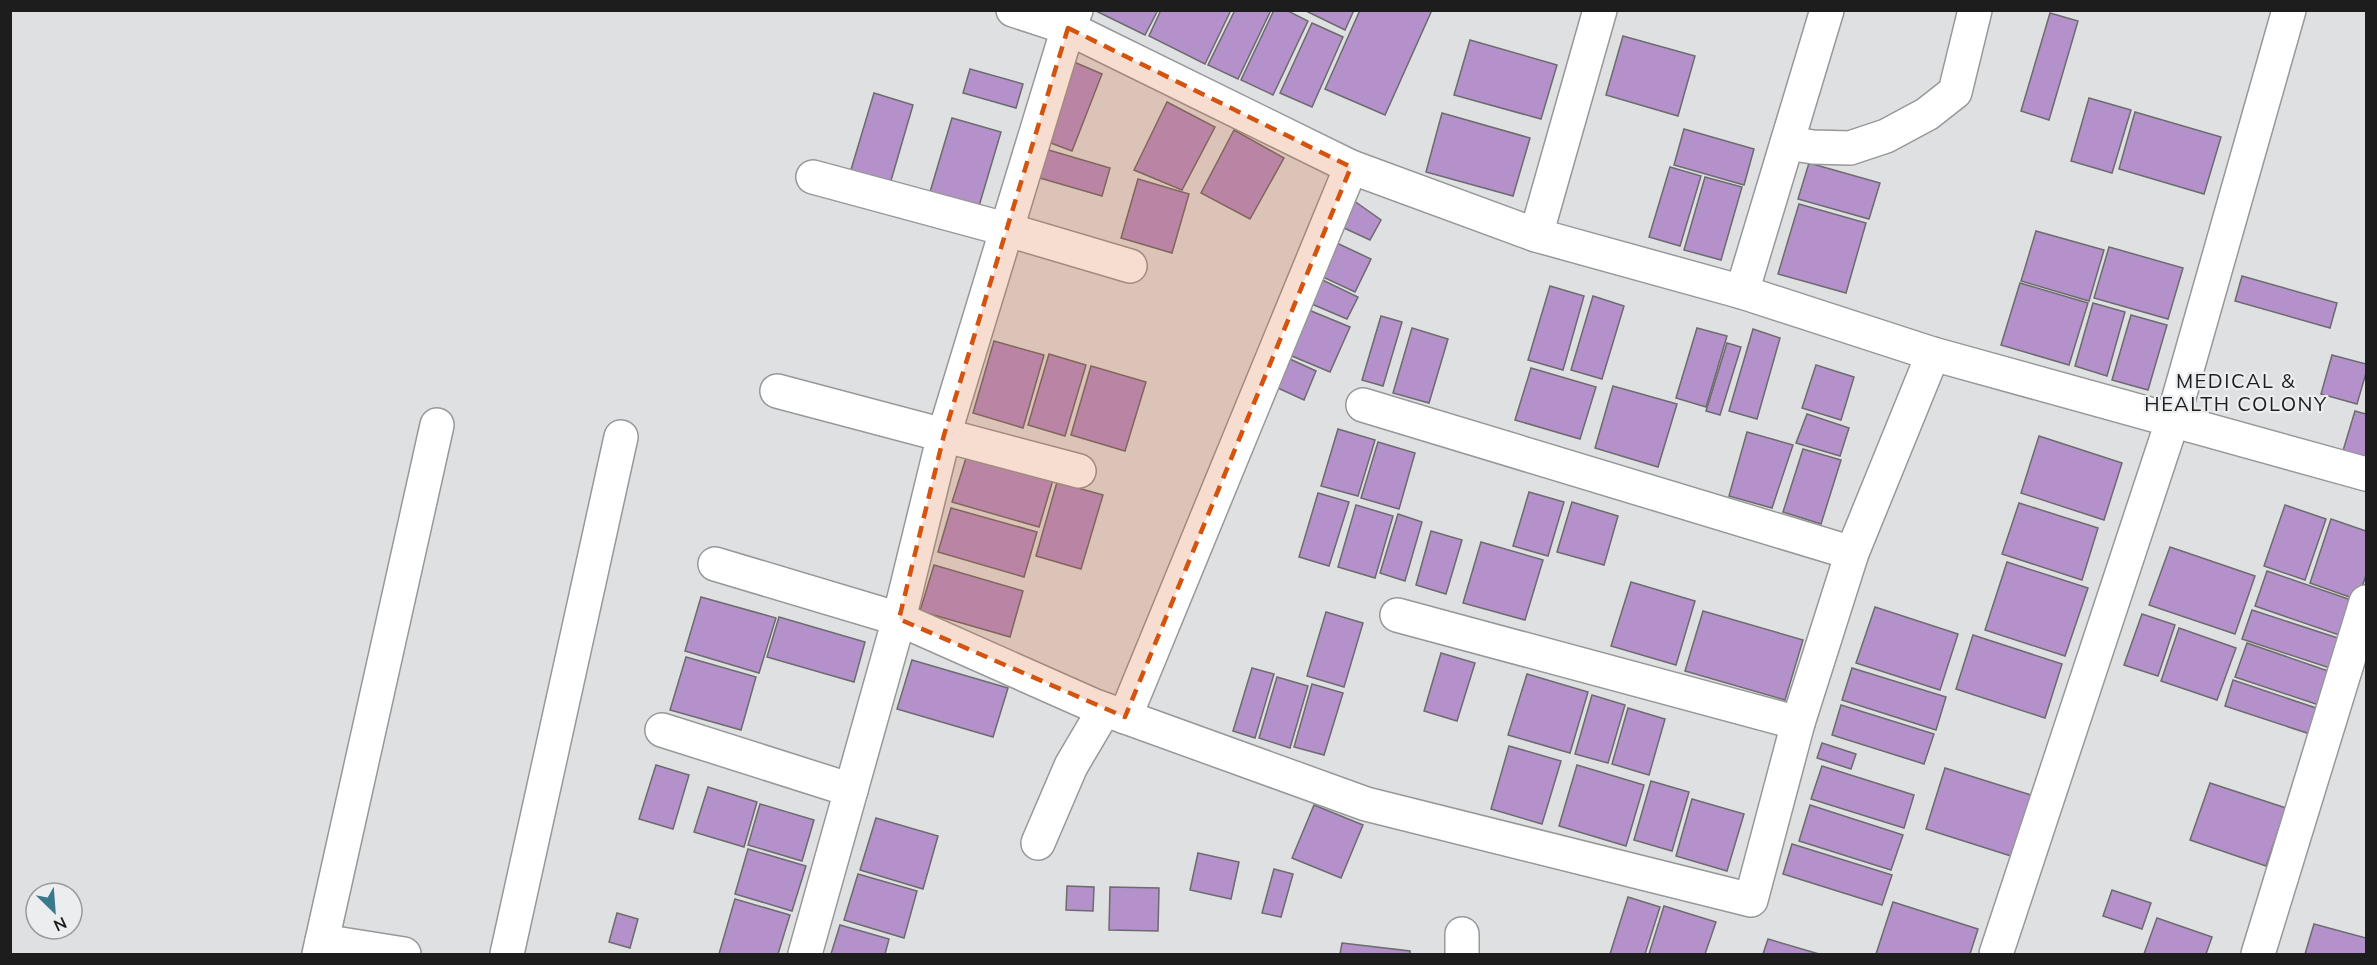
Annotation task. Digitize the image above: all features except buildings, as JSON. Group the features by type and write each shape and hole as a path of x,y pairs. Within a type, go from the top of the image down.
{"street":[{"path":"1013,10 1072,19 1351,167 1536,235 1742,292 1933,354 2172,422 2367,474"},
{"path":"1536,235 1600,10"},
{"path":"1742,292 1827,10"},
{"path":"1787,143 1813,147 1850,148 1886,136 1927,114 1955,92 1975,10"},
{"path":"1996,954 2172,422 2289,10"},
{"path":"805,954 899,618 944,435 1005,230 1072,19"},
{"path":"1038,843 1071,766 1114,713 1351,167"},
{"path":"813,177 1130,266"},
{"path":"715,564 899,618 1114,713 1366,804 1751,900 1798,723 1852,553 1933,354"},
{"path":"777,391 1079,471"},
{"path":"1363,405 1852,553"},
{"path":"404,954 320,947 437,425"},
{"path":"507,954 621,437"},
{"path":"2258,954 2367,602"},
{"path":"1397,615 1798,723"},
{"path":"662,730 851,790"}],"highlighted area":[{"path":"1068,28 1351,167 1125,717 899,619 944,435"}],"district":[{"name":"MEDICAL & HEALTH COLONY","path":"2236,392"}]}
